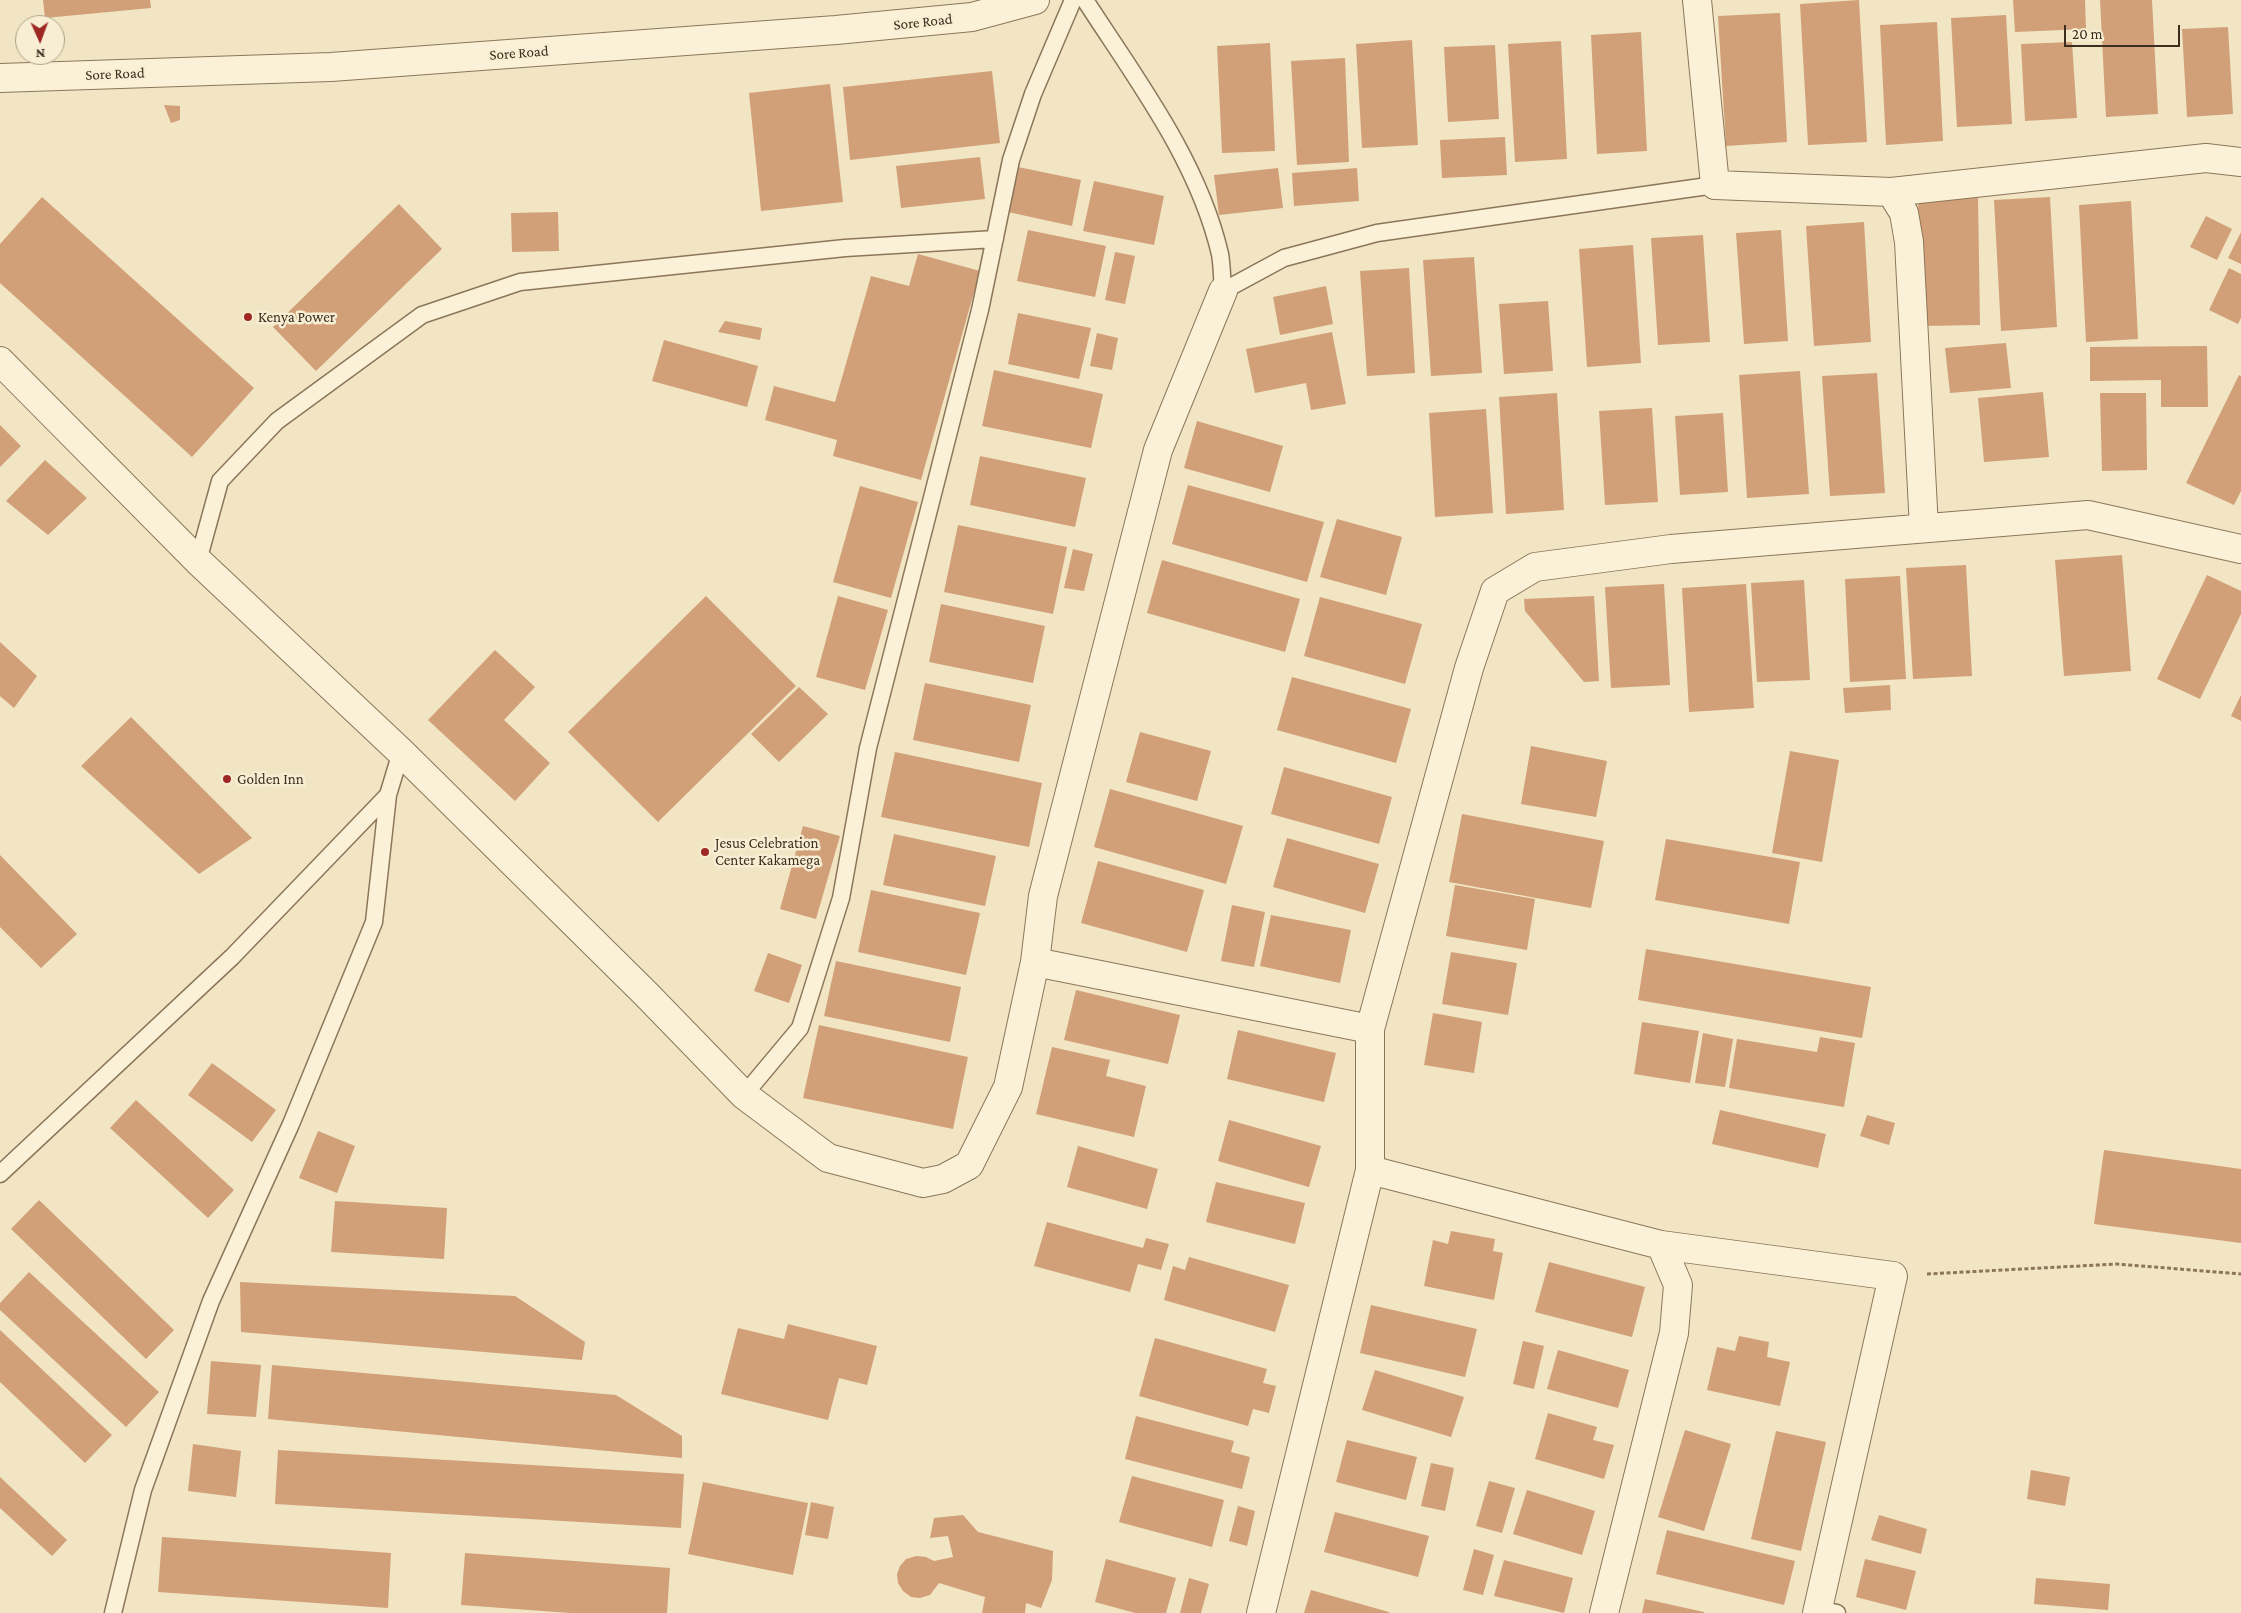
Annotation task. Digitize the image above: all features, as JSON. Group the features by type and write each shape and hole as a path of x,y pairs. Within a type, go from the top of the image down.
{"street":[{"name":"Sore Road","path":"0,78 331,67 826,31 972,17 1036,0"},
{"path":"1698,0 1715,185 1891,192 2206,158 2241,162"},
{"path":"1891,192 1904,213 1908,242 1924,528"},
{"path":"0,361 198,561 401,752 646,994 744,1095 828,1158 923,1183 943,1179 969,1166 1008,1086 1035,962 1043,896 1158,450 1223,291"},
{"path":"1262,1613 1370,1170 1370,1029 1469,668 1495,591 1535,567 1671,549 2088,515 2241,549"},
{"path":"1035,962 1370,1029"},
{"path":"1370,1170 1661,1245 1893,1276 1824,1612"},
{"path":"1604,1613 1674,1333 1678,1286 1661,1245"}],"lane":[{"path":"744,1095 800,1028 841,898 868,748 980,310 1010,160 1033,94 1073,0"},
{"path":"1085,0 1168,129 1207,210 1220,255 1223,291 1284,258 1377,233 1715,185"},
{"path":"198,561 220,481 277,421 422,315 520,282 845,248 995,238"},
{"path":"113,1613 143,1490 211,1301 291,1124 374,922 388,795 401,752"},
{"path":"0,1174 232,957 388,795"}],"path":[{"path":"1893,1276 2117,1264 2241,1274"}],"building":[{"path":"43,0 150,0 151,8 65,16 45,15"},
{"path":"1859,0 1867,142 1808,145 1800,4"},
{"path":"2013,0 2085,0 2086,29 2015,32"},
{"path":"2100,0 2152,0 2158,114 2106,117"},
{"path":"1780,13 1787,142 1726,146 1718,16"},
{"path":"2006,15 2012,124 1957,127 1951,18"},
{"path":"1937,22 1943,141 1886,145 1880,25"},
{"path":"2228,27 2233,114 2187,117 2182,29"},
{"path":"1641,32 1647,151 1597,154 1591,35"},
{"path":"1412,40 1418,145 1362,148 1356,44"},
{"path":"1561,41 1567,159 1515,162 1508,44"},
{"path":"2072,42 2077,118 2025,121 2021,44"},
{"path":"1270,43 1275,151 1222,153 1217,46"},
{"path":"1495,45 1499,119 1448,122 1444,47"},
{"path":"1345,58 1349,162 1297,165 1291,61"},
{"path":"992,71 1000,143 850,160 843,87"},
{"path":"830,84 843,202 761,211 749,93"},
{"path":"164,105 180,106 180,120 171,123"},
{"path":"1505,137 1507,175 1442,178 1440,140"},
{"path":"980,157 985,199 901,208 896,166"},
{"path":"1018,167 1081,180 1072,226 1008,212"},
{"path":"1278,168 1283,208 1219,215 1214,175"},
{"path":"1357,168 1359,201 1294,206 1292,173"},
{"path":"1094,181 1164,196 1154,245 1083,231"},
{"path":"42,197 254,388 192,457 0,283 0,244"},
{"path":"2050,197 2057,327 2001,331 1994,200"},
{"path":"1978,198 1980,325 1921,326 1918,200"},
{"path":"2131,201 2138,339 2086,342 2079,205"},
{"path":"399,204 442,249 316,371 273,327"},
{"path":"558,212 559,251 512,252 511,213"},
{"path":"2206,216 2232,229 2217,260 2190,247"},
{"path":"1864,222 1871,342 1814,346 1806,226"},
{"path":"1028,230 1106,246 1095,297 1017,281"},
{"path":"1781,230 1788,341 1744,344 1736,233"},
{"path":"2241,232 2241,264 2228,258"},
{"path":"1703,235 1710,342 1658,345 1651,238"},
{"path":"1633,245 1641,363 1587,367 1579,249"},
{"path":"1115,252 1135,256 1125,304 1105,300"},
{"path":"918,254 980,271 921,480 833,456 837,440 765,420 774,386 835,402 871,276 909,286"},
{"path":"1474,257 1482,373 1431,376 1423,260"},
{"path":"1409,268 1415,373 1367,376 1360,271"},
{"path":"2229,268 2241,274 2241,318 2238,324 2209,310"},
{"path":"1326,286 1333,324 1280,335 1273,297"},
{"path":"1548,301 1553,371 1504,374 1499,304"},
{"path":"1018,313 1091,328 1079,379 1008,364"},
{"path":"725,321 762,328 760,340 718,332"},
{"path":"1332,332 1346,404 1311,410 1306,383 1255,393 1246,349"},
{"path":"1097,333 1118,338 1112,370 1090,366"},
{"path":"664,340 758,366 747,407 652,381"},
{"path":"2006,343 2011,388 1950,393 1945,348"},
{"path":"2207,346 2208,407 2161,407 2161,380 2090,381 2090,347"},
{"path":"994,370 1103,394 1091,448 982,426"},
{"path":"1800,371 1809,494 1747,498 1739,375"},
{"path":"1877,373 1885,493 1830,496 1822,376"},
{"path":"2239,375 2241,376 2241,491 2234,505 2186,483"},
{"path":"2043,392 2049,457 1984,462 1978,398"},
{"path":"1557,393 1564,510 1506,514 1499,397"},
{"path":"2100,393 2146,393 2147,470 2102,471"},
{"path":"1652,408 1658,502 1605,505 1599,411"},
{"path":"1486,409 1493,513 1435,517 1429,413"},
{"path":"1723,413 1728,492 1680,495 1675,416"},
{"path":"1197,421 1283,446 1270,492 1184,468"},
{"path":"0,425 21,446 0,467"},
{"path":"980,456 1086,478 1075,527 970,505"},
{"path":"45,460 87,498 48,535 6,501"},
{"path":"1188,485 1324,522 1307,582 1172,544"},
{"path":"860,486 918,502 891,598 833,582"},
{"path":"1337,519 1402,537 1386,595 1320,577"},
{"path":"958,525 1067,547 1053,614 944,592"},
{"path":"1073,549 1093,554 1084,591 1064,588"},
{"path":"2122,555 2131,671 2064,676 2055,560"},
{"path":"1162,560 1300,599 1285,652 1147,613"},
{"path":"1966,565 1972,676 1913,679 1906,568"},
{"path":"2207,575 2241,591 2241,614 2200,699 2157,679"},
{"path":"1900,576 1906,679 1850,682 1845,579"},
{"path":"1804,580 1810,680 1757,682 1751,583"},
{"path":"1664,584 1670,685 1611,688 1605,587"},
{"path":"1746,584 1754,708 1689,712 1682,588"},
{"path":"706,596 796,686 658,822 568,732"},
{"path":"838,596 888,610 865,690 816,677"},
{"path":"1594,596 1599,681 1584,682 1525,611 1524,599"},
{"path":"1320,597 1422,624 1405,684 1304,656"},
{"path":"941,604 1045,626 1033,683 929,662"},
{"path":"0,642 37,676 14,708 0,696"},
{"path":"495,650 535,687 504,720 550,763 515,801 428,720"},
{"path":"1292,677 1411,709 1396,763 1277,730"},
{"path":"925,683 1031,705 1019,762 913,740"},
{"path":"1890,685 1891,710 1845,713 1843,688"},
{"path":"799,687 828,714 779,762 751,734"},
{"path":"2241,695 2241,721 2231,716"},
{"path":"131,717 252,838 199,874 81,766"},
{"path":"1140,732 1211,751 1197,801 1126,782"},
{"path":"1531,746 1607,761 1596,817 1521,804"},
{"path":"1790,751 1839,760 1822,862 1772,853"},
{"path":"895,752 1042,783 1029,847 881,817"},
{"path":"1284,767 1392,797 1379,844 1271,814"},
{"path":"1110,789 1243,826 1226,884 1094,847"},
{"path":"1462,814 1604,841 1591,908 1449,882"},
{"path":"803,826 840,836 816,919 780,909"},
{"path":"894,834 996,856 985,906 883,885"},
{"path":"1287,838 1379,864 1365,913 1273,887"},
{"path":"1666,839 1800,862 1789,924 1655,900"},
{"path":"0,855 77,934 41,968 0,927"},
{"path":"1098,861 1204,890 1187,952 1081,923"},
{"path":"1455,885 1535,899 1527,950 1446,936"},
{"path":"871,890 980,913 966,975 858,952"},
{"path":"1232,905 1265,912 1254,967 1221,961"},
{"path":"1271,915 1351,930 1340,983 1260,966"},
{"path":"1646,949 1871,987 1862,1038 1638,1000"},
{"path":"1451,952 1517,963 1508,1015 1442,1004"},
{"path":"768,953 802,965 789,1003 754,991"},
{"path":"836,961 961,987 950,1042 824,1016"},
{"path":"1076,990 1180,1015 1168,1064 1064,1040"},
{"path":"1433,1013 1482,1022 1474,1073 1424,1065"},
{"path":"1642,1022 1699,1031 1690,1083 1634,1074"},
{"path":"819,1025 968,1057 953,1129 803,1098"},
{"path":"1238,1030 1336,1053 1324,1102 1227,1079"},
{"path":"1703,1033 1733,1039 1725,1087 1695,1083"},
{"path":"1820,1037 1855,1043 1844,1107 1729,1088 1737,1039 1817,1052"},
{"path":"1052,1047 1110,1060 1106,1076 1146,1086 1134,1137 1036,1114"},
{"path":"212,1063 276,1110 252,1142 188,1095"},
{"path":"136,1100 234,1190 208,1218 110,1128"},
{"path":"1720,1110 1826,1134 1818,1168 1712,1144"},
{"path":"1867,1115 1895,1123 1889,1145 1860,1136"},
{"path":"1229,1120 1321,1146 1309,1187 1218,1161"},
{"path":"318,1131 355,1146 337,1193 299,1178"},
{"path":"1078,1146 1158,1169 1147,1209 1067,1187"},
{"path":"2104,1150 2241,1169 2241,1243 2094,1224"},
{"path":"1216,1182 1305,1203 1295,1244 1206,1222"},
{"path":"39,1200 174,1330 146,1359 11,1229"},
{"path":"335,1201 447,1208 444,1259 331,1252"},
{"path":"1047,1222 1143,1248 1146,1238 1169,1244 1161,1270 1138,1264 1130,1292 1034,1266"},
{"path":"1451,1231 1495,1239 1493,1251 1503,1253 1494,1300 1424,1286 1433,1240 1448,1244"},
{"path":"1189,1257 1289,1285 1275,1332 1164,1300 1173,1266 1185,1270"},
{"path":"1549,1262 1645,1287 1632,1337 1535,1312"},
{"path":"29,1272 159,1392 126,1427 0,1310 0,1303"},
{"path":"240,1282 515,1296 585,1342 582,1360 241,1332"},
{"path":"1371,1305 1477,1329 1465,1377 1360,1353"},
{"path":"788,1324 877,1346 867,1385 839,1378 828,1420 721,1394 738,1328 784,1339"},
{"path":"0,1330 112,1435 85,1463 0,1382"},
{"path":"1739,1336 1769,1342 1767,1357 1790,1362 1780,1406 1707,1390 1717,1347 1735,1351"},
{"path":"1155,1338 1267,1369 1263,1383 1276,1386 1269,1413 1253,1409 1248,1426 1139,1396"},
{"path":"1523,1341 1544,1346 1534,1389 1513,1384"},
{"path":"1558,1350 1629,1370 1618,1408 1547,1389"},
{"path":"211,1361 261,1365 256,1417 207,1414"},
{"path":"272,1365 616,1395 682,1436 682,1458 268,1419"},
{"path":"1375,1370 1464,1397 1451,1437 1362,1410"},
{"path":"1548,1413 1597,1427 1593,1440 1614,1445 1604,1479 1535,1459"},
{"path":"1136,1416 1234,1441 1231,1452 1250,1457 1242,1489 1125,1459"},
{"path":"1685,1430 1731,1444 1704,1531 1658,1517"},
{"path":"1776,1431 1826,1442 1801,1551 1751,1539"},
{"path":"1347,1440 1417,1457 1406,1500 1336,1482"},
{"path":"193,1444 241,1451 236,1497 188,1491"},
{"path":"278,1450 684,1474 681,1528 275,1504"},
{"path":"1431,1463 1454,1468 1445,1511 1421,1506"},
{"path":"2031,1470 2070,1477 2065,1506 2027,1499"},
{"path":"1132,1476 1224,1500 1212,1547 1119,1522"},
{"path":"0,1477 67,1540 52,1556 0,1508"},
{"path":"1489,1481 1515,1488 1502,1533 1476,1526"},
{"path":"703,1482 808,1503 793,1575 688,1554"},
{"path":"1527,1490 1595,1511 1582,1555 1513,1534"},
{"path":"811,1502 834,1507 828,1539 805,1535"},
{"path":"1238,1506 1255,1511 1247,1546 1229,1541"},
{"path":"1335,1512 1429,1536 1418,1577 1324,1552"},
{"path":"963,1515 978,1532 1053,1551 1052,1580 1041,1608 1026,1603 1025,1613 982,1613 985,1597 939,1583 930,1595 920,1598 911,1597 903,1591 898,1583 897,1574 900,1566 906,1559 916,1556 926,1557 934,1561 953,1557 948,1536 930,1538 934,1518"},
{"path":"1879,1515 1927,1529 1921,1554 1871,1540"},
{"path":"1667,1530 1795,1561 1784,1605 1656,1574"},
{"path":"162,1537 391,1553 388,1608 158,1592"},
{"path":"1474,1549 1494,1555 1483,1595 1463,1590"},
{"path":"465,1553 670,1568 667,1613 570,1613 461,1605"},
{"path":"1106,1559 1176,1578 1166,1613 1135,1613 1095,1602"},
{"path":"1865,1559 1916,1571 1906,1610 1856,1597"},
{"path":"1504,1560 1573,1578 1564,1613 1494,1596"},
{"path":"1189,1578 1209,1584 1201,1613 1180,1613"},
{"path":"2036,1578 2110,1584 2108,1610 2034,1604"},
{"path":"1311,1590 1389,1612 1389,1613 1304,1613"},
{"path":"1645,1599 1704,1612 1704,1613 1642,1613"}],"place":[{"name":"Kenya Power","path":"248,317"},
{"name":"Golden Inn","path":"227,779"},
{"name":"Jesus Celebration Center Kakamega","path":"705,852"}]}
